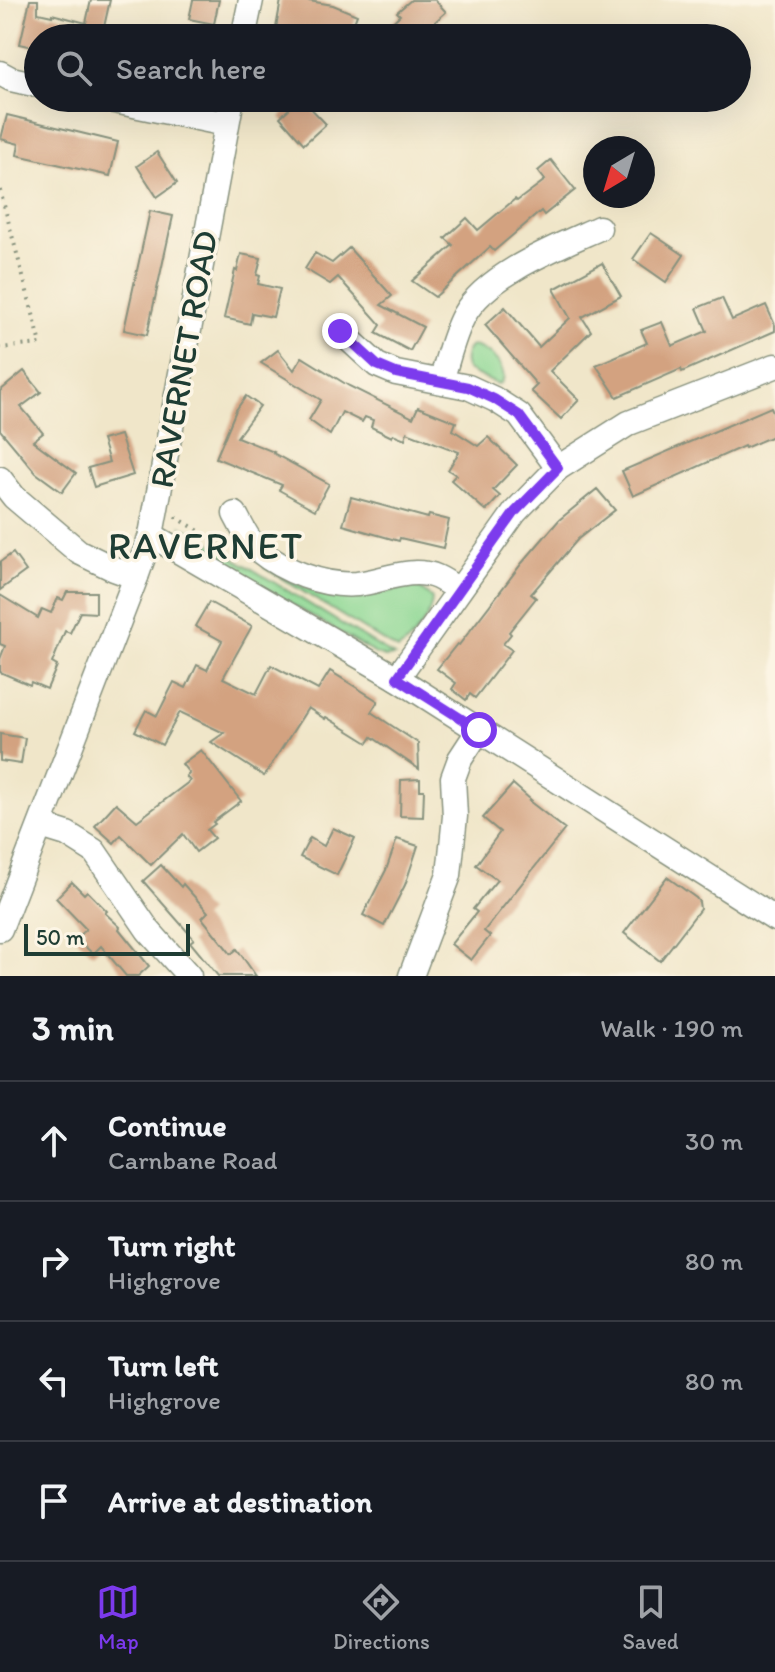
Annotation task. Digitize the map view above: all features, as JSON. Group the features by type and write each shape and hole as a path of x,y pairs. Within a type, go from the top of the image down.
{"street":[{"path":"246,24 251,0"},
{"path":"0,73 24,82"},
{"path":"168,112 226,124"},
{"name":"RAVERNET ROAD","path":"0,929 151,535 229,112"},
{"path":"441,381 464,315 480,294 529,260 599,228"},
{"path":"340,331 377,365 396,373 468,387 494,399 519,415 558,468"},
{"path":"397,678 515,512 558,468 629,423 775,366"},
{"path":"0,479 14,497 79,552 136,577"},
{"path":"235,514 256,549 309,577 334,585 419,573 436,576 458,590"},
{"path":"151,535 397,678 775,919"},
{"path":"411,976 449,875 455,816 453,778 460,759 479,730"},
{"path":"41,826 67,834 94,851 148,930 189,976"}],"path":[{"path":"0,190 41,344 0,348"}],"green space":[{"path":"474,346 497,361 503,371 501,383 496,384 467,370 465,355"},
{"path":"182,526 394,656 376,654 197,548"},
{"path":"263,567 312,590 339,597 370,595 412,586 432,598 431,605 421,627 398,650"}],"building":[{"path":"30,0 38,0 38,13 86,23 91,0 110,0 105,24 25,24"},
{"path":"193,0 219,0 214,24 189,19"},
{"path":"281,0 333,5 357,15 353,24 277,24"},
{"path":"411,0 435,0 446,12 433,24 390,24 400,15 397,12"},
{"path":"286,112 314,112 326,124 304,144 280,117"},
{"path":"7,115 118,142 110,176 17,155 19,144 1,139"},
{"path":"157,152 177,183 157,197 137,166"},
{"path":"551,160 575,190 544,215 541,211 494,251 490,247 435,297 412,281 453,245 445,238 467,218 478,230 515,199 517,201 545,180 538,171"},
{"path":"150,211 173,216 147,335 124,330"},
{"path":"651,233 684,255 666,282 633,259"},
{"path":"349,248 392,296 381,305 423,327 410,351 376,333 381,325 338,277 330,284 305,269 315,253 332,263"},
{"path":"241,254 261,258 258,284 280,289 273,317 252,313 250,324 224,318"},
{"path":"602,263 621,296 582,317 591,331 550,371 579,400 561,419 531,391 537,385 485,325 505,307 539,347 570,318 554,289"},
{"path":"722,298 732,320 766,305 775,331 617,397 596,365 647,343 641,330 662,322 672,346 707,331 697,308"},
{"path":"278,350 294,370 302,357 349,386 413,418 418,407 456,422 453,430 478,446 488,437 517,465 493,490 500,496 486,511 451,480 456,475 448,470 459,452 407,432 405,439 393,434 392,437 371,427 373,420 365,417 362,422 342,412 330,435 309,420 321,400 261,363"},
{"path":"24,371 41,392 21,407 43,433 33,441 76,473 62,492 36,473 0,430 0,391"},
{"path":"246,396 260,406 237,437 274,452 329,484 315,510 279,490 282,485 216,458 236,410"},
{"path":"771,407 775,416 775,435 633,496 622,471"},
{"path":"120,435 133,475 94,487 88,468 109,462 102,440"},
{"path":"597,489 615,510 578,539 531,594 536,598 503,644 512,650 475,698 470,694 466,700 452,689 456,683 437,669 559,520"},
{"path":"351,497 428,518 429,515 449,520 443,548 400,538 399,541 343,525"},
{"path":"13,553 26,571 0,590 0,562"},
{"path":"67,592 96,592 96,613 80,612 70,633 65,631 52,663 57,666 47,689 0,672 0,659 5,646 0,644 0,595 38,618 42,609 51,613 58,598 63,600"},
{"path":"209,602 252,626 223,678 256,694 271,665 318,690 330,671 378,701 371,712 418,743 419,769 372,737 368,743 308,708 264,776 211,742 224,733 180,712 162,745 135,731 146,710 157,716 174,682 186,688 197,665 207,670 222,641 195,626"},
{"path":"0,734 25,738 21,764 0,761"},
{"path":"201,750 241,801 213,822 215,824 207,830 214,838 196,852 183,834 151,865 121,835 114,843 95,826 116,803 137,821 190,781 186,776 189,773 182,764"},
{"path":"420,779 420,790 424,790 423,817 400,816 401,780"},
{"path":"513,784 565,829 484,931 490,936 471,960 451,944 477,912 473,909 497,880 476,865 500,832 483,818"},
{"path":"333,828 355,838 337,875 300,857 310,838 324,846"},
{"path":"397,839 418,846 405,885 384,926 363,915 386,870"},
{"path":"161,865 208,912 202,918 231,954 237,949 256,976 218,976 190,942 194,939 143,881"},
{"path":"667,877 696,898 700,909 660,961 624,933"},
{"path":"72,882 84,894 87,891 107,911 105,913 120,927 149,966 138,976 126,976 101,946 93,954 76,938 86,929 56,898"}],"district":[{"name":"RAVERNET","path":"206,546"}],"route":[{"path":"340,331 377,365 396,373 468,387 494,399 519,415 558,468 515,512 397,678 479,730"}]}
